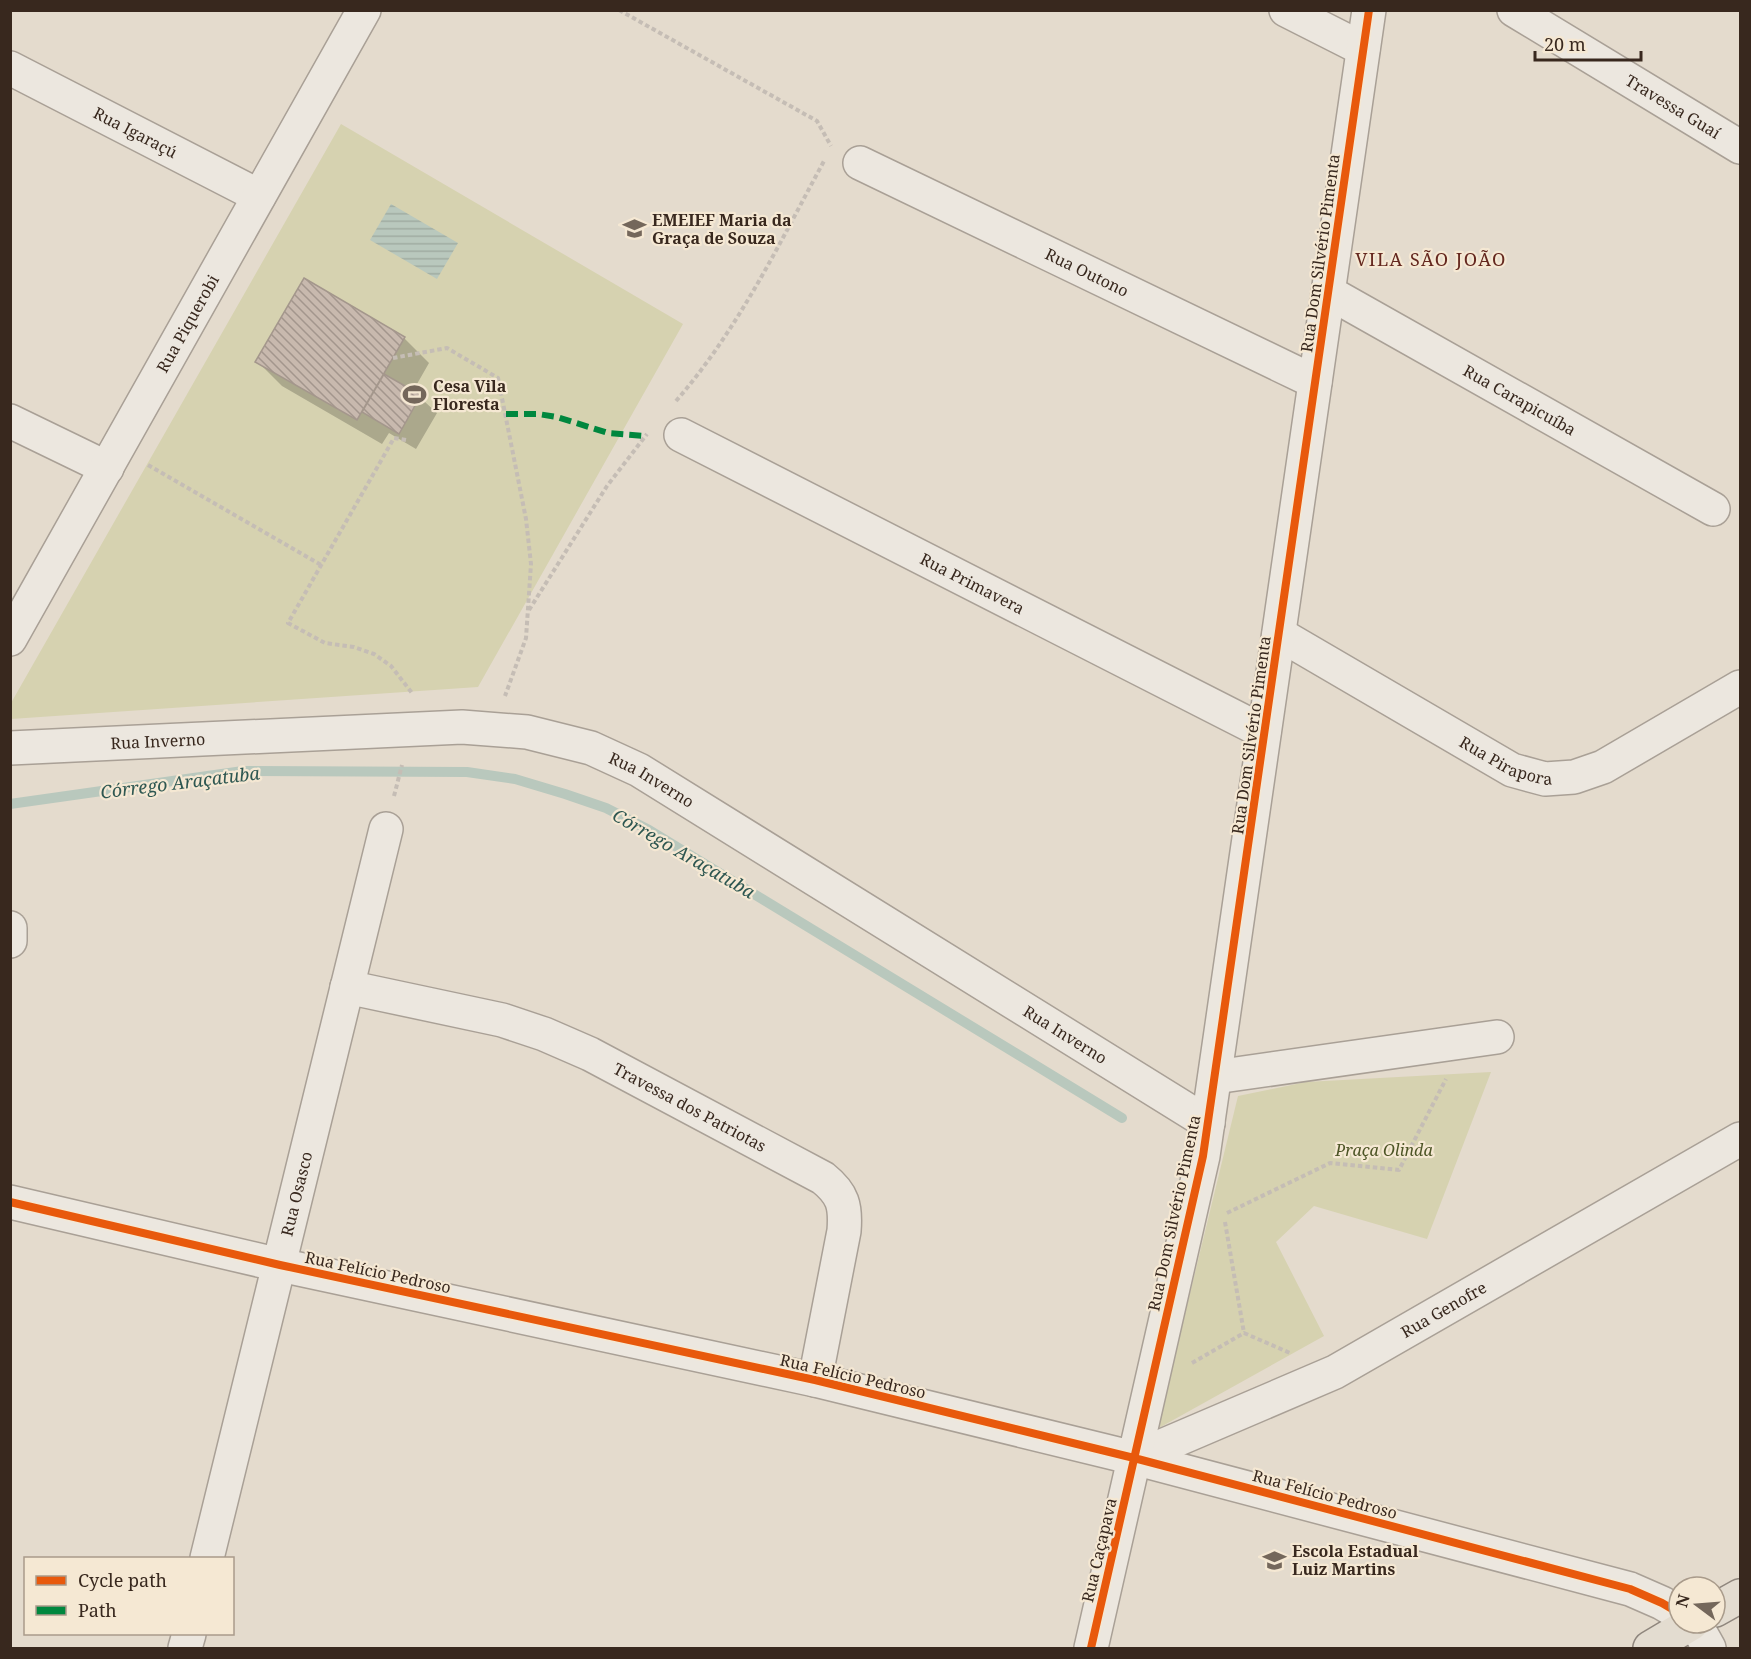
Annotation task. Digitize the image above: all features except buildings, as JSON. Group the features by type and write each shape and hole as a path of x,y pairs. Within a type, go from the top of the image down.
{"main road":[{"path":"1650,1648 1672,1635"}],"street":[{"name":"Rua Piquerobi","path":"10,639 364,10"},
{"path":"1286,10 1363,49"},
{"name":"Rua Dom Silvério Pimenta","path":"1134,1458 1203,1156 1369,10"},
{"name":"Travessa Guaí","path":"1514,10 1740,147"},
{"name":"Rua Igaraçú","path":"10,68 260,196"},
{"name":"Rua Outono","path":"860,163 1315,382"},
{"name":"Rua Carapicuíba","path":"1328,292 1713,509"},
{"path":"10,421 113,458"},
{"name":"Rua Primavera","path":"668,423 1264,732"},
{"name":"Rua Pirapora","path":"1279,634 1512,770 1545,779 1574,777 1603,767 1740,687"},
{"name":"Rua Inverno","path":"10,748 462,727 527,732 591,748 639,770 1208,1123"},
{"name":"Rua Osasco","path":"207,1557 390,814"},
{"path":"10,928 10,940"},
{"name":"Travessa dos Patriotas","path":"348,987 502,1020 544,1034 590,1054 828,1182 842,1198 845,1215 844,1231 815,1380"},
{"path":"1215,1077 1497,1037"},
{"name":"Rua Genofre","path":"1134,1458 1335,1371 1740,1138"},
{"name":"Rua Felício Pedroso","path":"10,1202 280,1265 815,1380 1134,1458 1630,1589 1667,1606"},
{"name":"Rua Caçapava","path":"1091,1648 1134,1458"},
{"path":"1701,1635 1709,1648"}],"path":[{"path":"619,10 817,121 831,148 860,163"},
{"path":"529,610 607,486 668,423 716,351 750,297 831,148"},
{"path":"393,358 447,348 498,378 526,519 531,564 526,638 513,679 491,729"},
{"path":"406,440 394,438 288,623 325,643 354,647 374,654 391,666 414,695"},
{"path":"113,458 321,565"},
{"path":"390,814 404,758"},
{"path":"1224,1215 1330,1163 1399,1170 1465,1041"},
{"path":"1222,1205 1244,1334"},
{"path":"1150,1387 1244,1334"},
{"path":"1244,1334 1335,1371"}],"green space":[{"name":"Cesa Vila Floresta","path":"341,124 683,324 478,687 11,719 11,703"},
{"name":"Praça Olinda","path":"1491,1072 1427,1239 1314,1206 1276,1242 1324,1336 1157,1429 1238,1096 1306,1082"}],"shaded area":[{"path":"391,204 458,243 437,279 370,240"}],"waterway":[{"name":"Córrego Araçatuba","path":"10,804 243,771 467,772 515,779 606,808 649,830 1122,1118"}],"marked path":[{"path":"506,414 538,414 557,417 608,433 645,436"}],"cycle path":[{"path":"1091,1648 1203,1156 1369,10"},
{"path":"10,1202 280,1265 815,1380 1134,1458 1630,1589 1667,1606"}],"place":[{"name":"EMEIEF Maria da Graça de Souza","path":"634,229"},
{"name":"Cesa Vila Floresta","path":"415,395"},
{"name":"Escola Estadual Luiz Martins","path":"1274,1560"}],"district":[{"name":"VILA SÃO JOÃO","path":"1431,259"}]}
